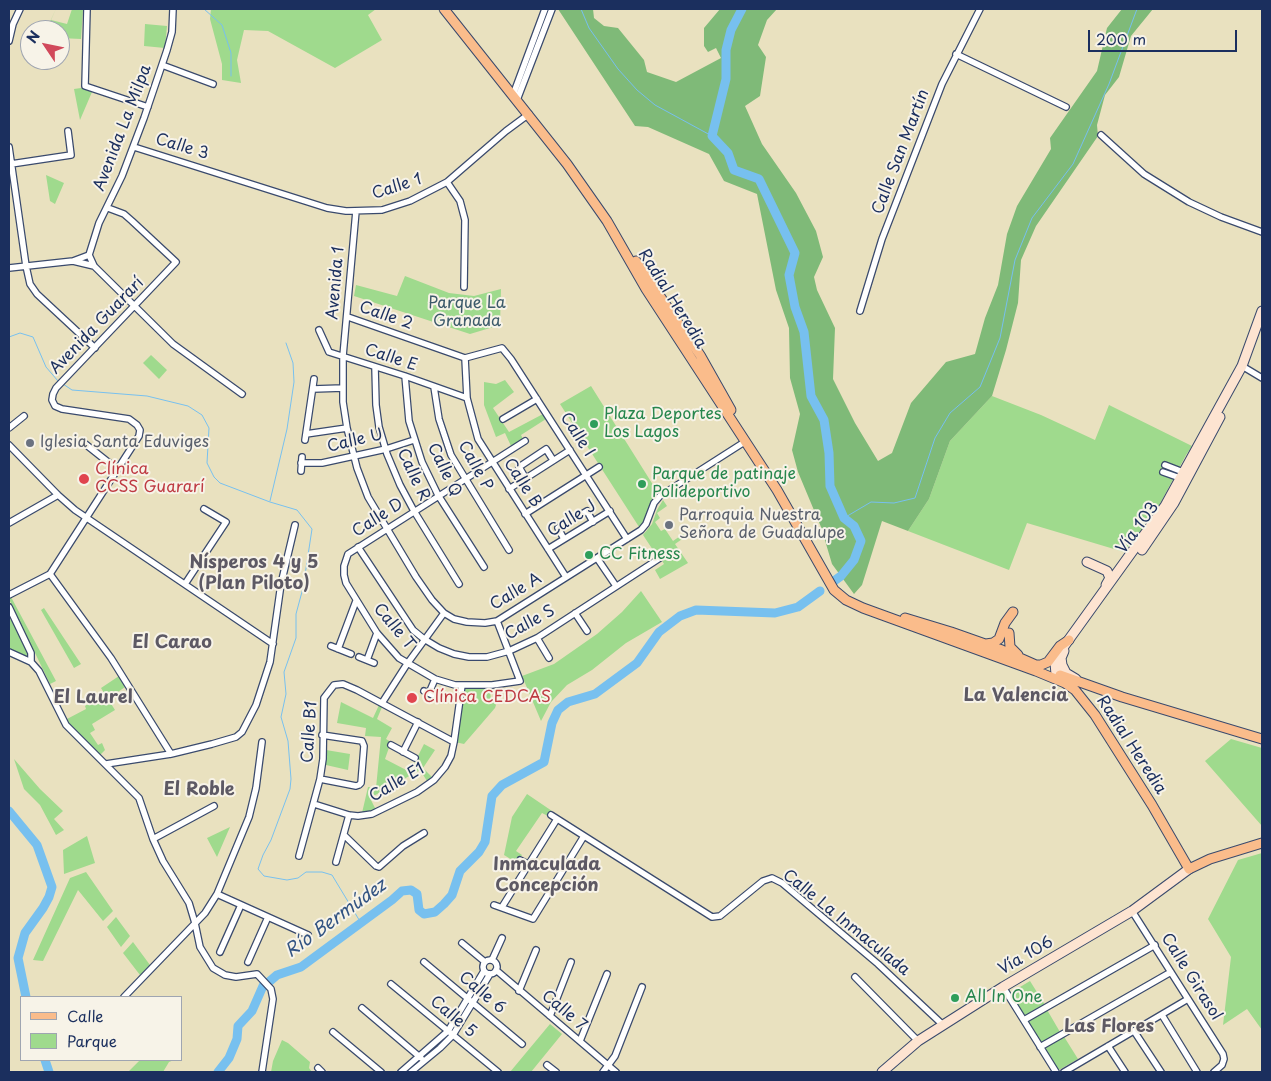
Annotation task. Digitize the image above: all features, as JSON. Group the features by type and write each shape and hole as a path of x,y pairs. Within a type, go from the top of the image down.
{"main road":[{"name":"Radial Heredia","path":"444,9 580,180 608,221 646,289 777,490 827,581 839,596 863,608 897,621 1036,671 1065,684 1083,698 1152,805 1189,869"},
{"path":"608,221 700,355 744,435 746,442"},
{"path":"646,289 672,320 692,352 700,355"},
{"name":"Vía 103","path":"1123,568 1154,534 1174,503 1212,434 1242,366 1262,312"},
{"path":"700,355 700,364 725,405 738,432"},
{"name":"Vía 103","path":"1056,674 1055,663 1057,656 1123,568 1160,514 1242,366"},
{"path":"1182,476 1188,474 1201,447 1224,409"},
{"path":"1087,562 1107,571 1110,578 1087,615"},
{"path":"1091,686 1066,673 1061,658 1066,648 1117,583 1123,568"},
{"name":"Radial Heredia","path":"863,608 921,622 1002,650 1056,674 1262,739"},
{"path":"982,644 993,643 999,639 1005,623 1013,612"},
{"path":"897,621 936,631 995,652 1002,650"},
{"path":"1009,633 1010,647 1014,652 1031,663 1045,664 1060,646 1069,640"},
{"path":"1056,674 1065,684"},
{"path":"1083,698 1086,694 1094,691 1122,696"},
{"path":"1189,869 1210,859 1262,843"},
{"name":"Vía 106","path":"882,1072 918,1041 942,1025 1132,911 1189,869"}],"street":[{"path":"9,41 13,24 20,9"},
{"path":"87,9 84,84 86,87 148,107"},
{"name":"Avenida La Milpa","path":"89,254 100,223 134,147 148,107 172,32 173,9"},
{"path":"515,97 545,9"},
{"path":"515,97 552,9"},
{"name":"Calle San Martín","path":"860,310 882,239 942,84 980,9"},
{"path":"956,54 1066,107"},
{"path":"162,64 213,84"},
{"name":"Calle 1","path":"222,174 324,207 356,211 382,210 403,203 447,182 528,114"},
{"path":"11,164 71,155 68,131"},
{"path":"1101,135 1144,174 1189,202 1221,217 1262,232"},
{"path":"9,147 30,284 37,294 95,348"},
{"name":"Calle 3","path":"134,147 222,174"},
{"path":"447,182 460,201 465,220 464,287"},
{"name":"Avenida Guararí","path":"50,574 118,470 139,436 140,430 129,419 62,409 55,406 52,400 56,388 176,262 124,214 108,208"},
{"name":"Avenida 1","path":"343,356 356,211"},
{"path":"9,268 73,261 89,254 94,266 181,352 242,394"},
{"path":"73,261 94,266"},
{"name":"Calle 2","path":"348,317 465,358"},
{"name":"Calle E","path":"319,330 329,352 376,366 467,398"},
{"name":"Calle I","path":"465,358 502,348 511,359 627,539"},
{"name":"Calle A","path":"343,356 343,402 347,428 353,456 368,497 432,600 444,613 454,619 467,622 485,623 497,621 642,530 654,503 660,496 746,442"},
{"name":"Calle B","path":"465,358 467,398 478,439 566,578"},
{"name":"Calle R","path":"376,366 376,405 379,427 386,449 400,485 414,511 459,584"},
{"path":"1242,366 1262,378"},
{"name":"Calle Q","path":"405,376 409,421 422,462 438,495 484,567"},
{"path":"314,379 306,437 347,428"},
{"name":"Calle P","path":"434,387 439,419 451,455 509,550"},
{"path":"313,389 343,388"},
{"path":"504,419 537,399"},
{"path":"9,428 24,416"},
{"name":"Calle U","path":"300,471 302,460 322,463 386,449 414,440"},
{"name":"Calle D","path":"348,554 525,441"},
{"path":"84,443 118,470"},
{"path":"9,445 58,495 86,517 273,644"},
{"path":"526,478 518,467 546,449 553,460"},
{"path":"509,490 570,450"},
{"path":"1165,465 1182,476"},
{"path":"525,514 599,467"},
{"path":"1163,472 1182,476"},
{"path":"9,523 58,495"},
{"path":"185,584 226,522 204,509"},
{"path":"564,539 558,528 587,510 593,522"},
{"name":"Calle J","path":"548,549 610,511"},
{"path":"106,764 171,754 212,744 242,732 256,705 270,662 281,584 295,526"},
{"name":"Calle S","path":"358,547 407,623 424,640 454,654 469,657 487,657 509,651 537,638 660,558"},
{"name":"Calle T","path":"348,554 344,566 344,575 356,601 390,650 407,664 435,679 455,685 492,686 520,681 509,651"},
{"path":"597,558 616,586"},
{"path":"9,595 50,574 111,658 171,754"},
{"path":"338,649 356,601"},
{"path":"9,607 31,653 30,662"},
{"path":"382,702 444,613"},
{"path":"575,613 587,631"},
{"path":"497,621 509,651"},
{"path":"367,660 377,633"},
{"path":"537,638 549,658"},
{"path":"330,646 351,654"},
{"path":"9,652 30,662 39,671 66,725 139,798 153,839 163,861 188,903 196,923 200,947 213,968 225,975 236,977 257,974 272,989 273,999 262,1072"},
{"path":"359,657 374,663"},
{"path":"435,679 426,692 437,697"},
{"name":"Calle B1","path":"299,856 320,779 324,698 329,689 334,685 343,684 382,702 454,742"},
{"name":"Calle E1","path":"314,804 349,815 372,814 417,792 434,780 451,756 462,685"},
{"path":"403,752 418,722"},
{"path":"320,779 359,785 361,782 364,746 362,741 322,735"},
{"path":"125,996 196,923 217,894 249,817 256,788 262,742"},
{"path":"391,745 415,758"},
{"path":"153,839 214,806"},
{"path":"336,862 349,815"},
{"name":"Calle La Inmaculada","path":"551,815 712,917 720,916 764,881 772,878 782,883 878,964 942,1025"},
{"path":"502,907 557,819"},
{"path":"344,834 379,867 403,846 424,833"},
{"path":"494,905 533,919 584,836"},
{"path":"520,860 528,864"},
{"path":"217,894 308,935"},
{"path":"220,952 241,905"},
{"name":"Calle Girasol","path":"1132,911 1223,1054 1222,1064 1214,1072"},
{"path":"248,962 268,917"},
{"path":"485,962 492,960 502,938"},
{"path":"462,943 485,962"},
{"path":"1024,1020 1155,945"},
{"path":"520,991 536,950"},
{"path":"450,1033 468,998 496,965 492,960"},
{"name":"Calle 6","path":"424,962 522,1044"},
{"path":"485,962 483,965 490,971"},
{"path":"550,1016 571,962"},
{"path":"401,1072 421,1059 450,1033 473,1003 490,971"},
{"name":"Calle 7","path":"490,971 520,991 616,1072"},
{"path":"1040,1047 1171,972"},
{"path":"580,1041 607,974"},
{"path":"854,977 918,1041"},
{"name":"Calle 5","path":"391,984 498,1072"},
{"path":"603,1072 615,1056 642,987"},
{"path":"1003,987 1056,1072"},
{"path":"1064,1072 1188,999"},
{"path":"362,1008 421,1059"},
{"path":"1162,1015 1197,1072"},
{"path":"1134,1031 1161,1072"},
{"path":"333,1032 381,1072"},
{"path":"1108,1046 1125,1072"},
{"path":"411,1072 421,1059"},
{"path":"547,1065 556,1072"}],"green space":[{"path":"72,9 83,9 81,39 70,38 70,20 68,20"},
{"path":"211,9 376,9 368,15 382,40 335,68 268,31 244,30 237,60 241,83 222,80 222,64 210,19"},
{"path":"558,9 593,9 594,18 604,26 618,28 644,60 647,72 676,82 721,58 716,48 708,52 704,46 704,28 720,9 777,9 767,20 758,45 766,57 760,96 745,106 762,144 796,193 816,231 823,257 814,277 817,290 835,328 833,379 855,423 878,461 892,453 911,403 946,362 975,354 985,318 998,285 1007,234 1017,206 1051,149 1050,138 1097,71 1107,28 1122,9 1153,9 1131,36 1119,77 1105,95 1097,125 1098,136 1036,226 1021,260 1018,303 992,396 950,441 929,499 908,531 882,521 862,585 854,594 832,564 821,527 798,472 792,450 800,414 790,378 789,328 776,290 757,194 724,181 709,154 648,127 635,126"},
{"path":"145,24 167,26 165,48 144,46"},
{"path":"81,88 92,92 80,120 74,89"},
{"path":"46,175 64,183 55,204 50,201"},
{"name":"Parque La Granada","path":"405,276 449,293 474,296 501,289 500,325 470,334 354,296 356,285 397,296"},
{"path":"151,355 167,370 159,379 143,363"},
{"path":"505,380 514,392 493,408 509,432 543,414 546,419 521,435 523,439 511,446 505,433 496,437 484,405 484,382 496,384"},
{"path":"591,386 660,496 641,530 560,404"},
{"path":"992,396 1041,415 1095,440 1109,405 1192,446 1154,515 1124,552 1027,523 1009,570 908,531 929,499 950,441"},
{"path":"663,500 667,506 657,513 660,518 655,522 661,531 665,529 673,541 686,532 688,535 675,544 688,563 660,579 655,570 664,564 643,535 652,524 657,510"},
{"path":"641,591 662,622 626,643 592,670 567,685 551,702 541,721 522,676 554,664 597,634 622,612"},
{"path":"11,597 56,681 50,684 9,599"},
{"path":"44,608 81,664 74,668 41,610"},
{"path":"11,619 29,653 27,657 9,648 9,621"},
{"path":"119,676 125,687 108,699 115,710 92,724 95,730 90,733 98,745 102,743 105,750 100,755 71,726 67,719 86,709 85,706 104,693 101,688"},
{"path":"462,685 489,685 491,699 496,705 464,744 455,742"},
{"path":"341,702 373,718 379,705 382,707 377,719 392,728 386,739 391,742 385,759 410,772 424,744 435,750 423,768 432,777 427,781 420,770 370,798 376,810 362,813 368,787 376,788 381,737 365,736 366,728 337,723"},
{"path":"1231,739 1262,748 1262,826 1205,761"},
{"path":"326,750 350,754 348,770 326,765"},
{"path":"14,759 40,789 63,811 54,819 64,830 56,835 40,805 24,789"},
{"path":"527,794 552,811 548,816 542,813 516,851 522,855 517,863 504,855 512,817"},
{"path":"230,827 217,857 207,838"},
{"path":"87,836 95,863 64,874 63,850"},
{"path":"1262,853 1262,1030 1247,1009 1223,1025 1231,957 1208,919 1238,860"},
{"path":"86,872 113,911 103,921 78,890 43,961 33,960 70,878"},
{"path":"116,917 130,936 121,947 107,927"},
{"path":"133,942 150,965 140,975 123,953"},
{"path":"1030,981 1045,1005 1024,1017 1010,993"},
{"path":"1046,1008 1060,1032 1040,1044 1026,1020"},
{"path":"550,1024 562,1034 531,1072 510,1072"},
{"path":"1063,1035 1078,1059 1057,1071 1043,1047"},
{"path":"282,1040 310,1062 309,1068 312,1072 271,1072 273,1061"},
{"path":"139,1061 172,1061 163,1072 128,1072"}],"waterway":[{"path":"204,9 222,25 231,53 231,76"},
{"path":"581,9 589,28 618,69 637,90 655,105 712,136"},
{"name":"Río Bermúdez","path":"742,9 731,30 726,50 726,79 712,136 728,153 734,170 759,179 795,253 789,275 795,307 804,332 811,396 824,420 829,453 830,486 844,518 854,526 861,541 854,560 841,576 834,581"},
{"path":"844,518 871,502 894,503 915,498 935,438 950,413 980,387 1000,338 1015,260 1032,218 1073,164 1109,84 1137,9"},
{"path":"9,337 20,333 33,337 46,367 58,381"},
{"path":"270,501 287,429 294,382 293,363 286,343"},
{"path":"63,384 72,390 147,396 188,406 202,415 209,428 207,463 214,477 220,483 297,510 312,529 303,588 296,614 296,638 284,672 286,694 281,717 288,741 290,789 258,869 264,876 287,880 298,878 306,872 322,872 332,875 361,923"},
{"name":"Río Bermúdez","path":"218,1072 229,1058 237,1039 238,1026 252,1011 263,986 277,975 301,967 402,891 411,890 417,894 419,910 424,914 435,912 444,904 452,895 460,871 479,852 485,842 492,796 502,785 544,762 552,723 558,710 568,702 595,694 637,663 659,632 680,616 696,610 775,613 798,607 820,591"},
{"path":"9,811 37,845 52,887 43,908 25,933 18,958 26,996"},
{"path":"45,1061 49,1072"}],"place":[{"name":"Plaza Deportes Los Lagos","path":"594,424"},
{"name":"Iglesia Santa Eduviges","path":"30,443"},
{"name":"Clínica CCSS Guararí","path":"84,479"},
{"name":"Parque de patinaje Polideportivo","path":"642,484"},
{"name":"Parroquia Nuestra Señora de Guadalupe","path":"669,525"},
{"name":"CC Fitness","path":"589,555"},
{"name":"Clínica CEDCAS","path":"412,698"},
{"name":"All In One","path":"955,998"}],"district":[{"name":"Nísperos 4 y 5 (Plan Piloto)","path":"254,573"},
{"name":"El Carao","path":"172,643"},
{"name":"La Valencia","path":"1016,696"},
{"name":"El Laurel","path":"93,698"},
{"name":"El Roble","path":"199,790"},
{"name":"Inmaculada Concepción","path":"547,875"},
{"name":"Las Flores","path":"1109,1027"}]}
